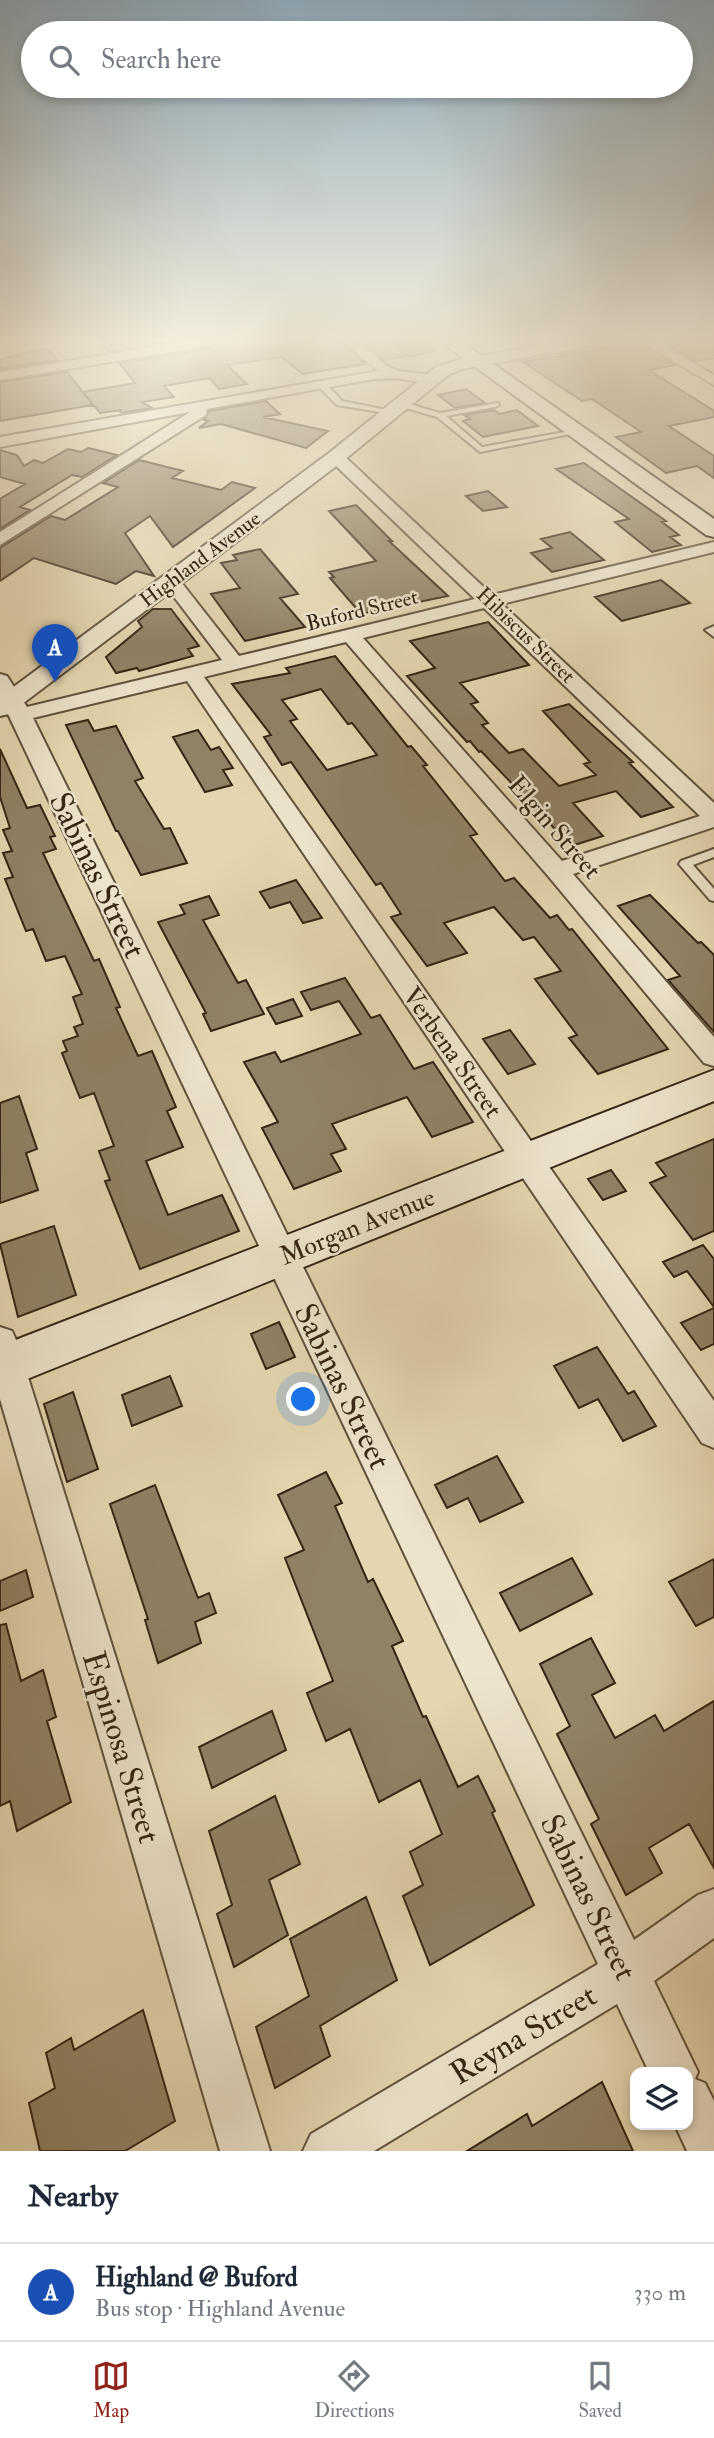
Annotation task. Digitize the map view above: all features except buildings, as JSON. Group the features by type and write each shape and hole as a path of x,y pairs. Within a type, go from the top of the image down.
{"main road":[{"path":"591,442 714,530"},
{"name":"Morgan Avenue","path":"2,1358 281,1256 714,1085"}],"street":[{"path":"0,540 152,442"},
{"name":"Highland Avenue","path":"8,701 171,582 354,442"},
{"name":"Hibiscus Street","path":"336,457 491,601 714,817 557,871"},
{"name":"Buford Street","path":"8,701 192,674 714,547"},
{"path":"171,582 235,664"},
{"name":"Elgin Street","path":"352,637 557,871 714,1056"},
{"name":"Verbena Street","path":"192,674 714,1431"},
{"name":"Sabinas Street","path":"8,701 281,1256 672,2067"},
{"name":"Espinosa Street","path":"2,1358 245,2151"},
{"name":"Reyna Street","path":"327,2151 626,1973 714,1911"},
{"path":"693,2110 713,2151"}],"lane":[{"path":"471,442 480,450 521,442"},
{"path":"714,853 685,864 714,897"}],"place":[{"name":"Highland @ Buford","path":"55,682"}]}
